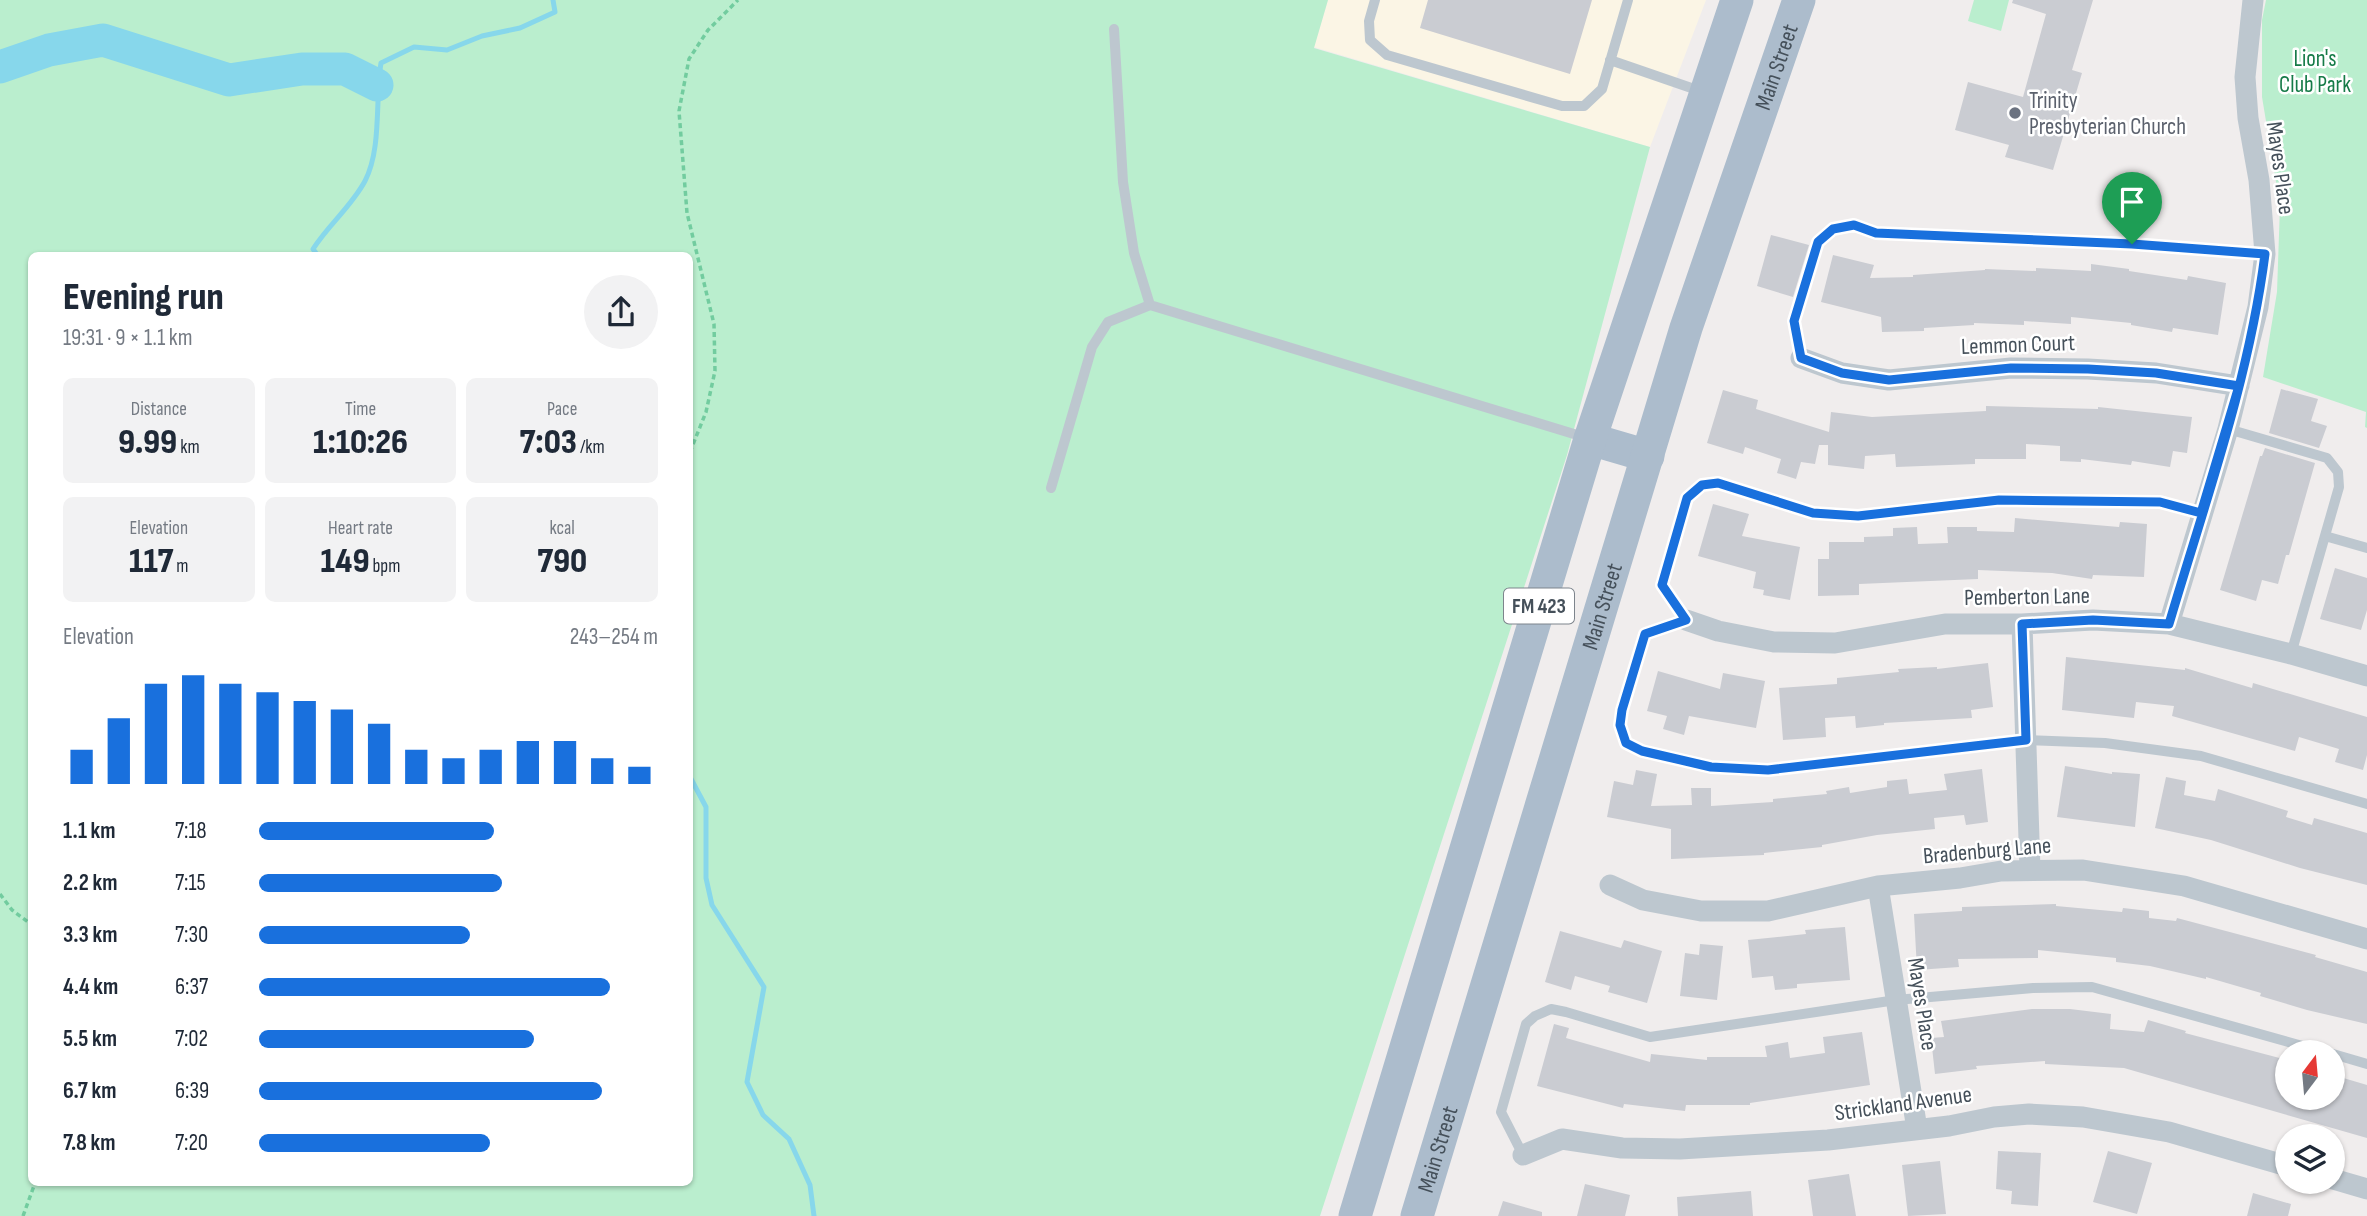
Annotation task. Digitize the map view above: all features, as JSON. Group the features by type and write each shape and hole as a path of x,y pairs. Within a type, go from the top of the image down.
{"main road":[{"name":"FM 423","path":"1355,1216 1590,439 1737,0"},
{"name":"Main Street","path":"1417,1216 1686,328 1799,0"},
{"path":"1590,439 1648,456"}],"street":[{"name":"Mayes Place","path":"2169,624 2228,429 2258,307 2265,254 2259,180 2248,118 2245,77 2253,0"},
{"name":"Lemmon Court","path":"1801,358 1842,373 1889,380 2011,368 2088,369 2156,373 2239,386"},
{"name":"Pemberton Lane","path":"1686,620 1718,631 1774,642 1835,643 1945,624 2093,620 2169,624 2367,676"},
{"path":"2022,624 2030,870"},
{"name":"Bradenburg Lane","path":"1610,885 1643,900 1701,911 1768,911 1878,886 2001,871 2083,870 2184,886 2367,939"},
{"name":"Mayes Place","path":"1878,886 1917,1129"},
{"name":"Strickland Avenue","path":"1523,1155 1562,1139 1622,1148 1680,1149 1828,1140 2029,1114 2084,1117 2169,1132 2275,1163"},
{"path":"2345,1183 2367,1189"}],"lane":[{"path":"1375,0 1369,21 1370,40 1387,55 1562,106 1584,106 1602,89 1628,0"},
{"path":"1114,29 1123,182 1133,253 1150,305"},
{"path":"1610,60 1706,93"},
{"path":"1801,358 1794,321 1818,242 1833,229 1854,225 1876,233 2132,244 2265,254"},
{"path":"1051,488 1092,347 1108,322 1150,305 1590,439"},
{"path":"2228,429 2327,458 2338,472 2339,487 2291,654"},
{"path":"2201,513 2160,502 1999,500 1858,516 1813,513 1718,483 1702,485 1687,498 1662,585 1686,620 1645,634 1622,710 1620,725 1626,743 1642,751 1711,767 1768,770 2026,740 2105,743 2201,756 2367,804"},
{"path":"2325,536 2367,548"},
{"path":"1523,1155 1501,1112 1526,1024 1535,1016 1551,1009 1650,1037 1896,1000 2033,988 2092,987 2280,1040"},
{"path":"2345,1058 2367,1064"}],"path":[{"path":"693,444 706,412 715,371 714,324 687,214 679,111 689,59 708,30 738,0"},
{"path":"0,894 12,910 28,922"},
{"path":"23,1216 35,1186"}],"shaded area":[{"path":"1328,0 1706,0 1650,147 1314,47"}],"green space":[{"path":"0,0 1328,0 1314,48 1650,147 1567,455 1320,1216 0,1216"},
{"path":"1974,0 2009,0 2001,31 1968,21"},
{"name":"Lion's Club Park","path":"2266,0 2367,0 2367,428 2366,412 2263,377 2277,292 2280,206 2262,97 2262,20"}],"building":[{"path":"1428,0 1592,0 1570,74 1420,28"},
{"name":"Trinity Presbyterian Church","path":"2013,0 2093,0 2072,70 2082,73 2053,170 2005,157 2009,145 1955,130 1968,82 2023,97 2046,14 2012,3"},
{"path":"1771,235 1809,245 1793,297 1757,286"},
{"path":"1833,255 1874,265 1870,278 1913,277 1985,269 2091,271 2091,264 2187,280 2188,276 2226,283 2218,335 2173,328 2172,332 2131,323 2071,317 2071,324 2024,321 2024,325 1974,323 1924,328 1924,331 1882,332 1881,317 1821,302"},
{"path":"2281,389 2318,399 2311,421 2327,426 2319,448 2269,433"},
{"path":"1723,390 1758,400 1756,409 1829,432 1831,412 1872,417 1986,411 1986,406 2098,407 2192,417 2187,453 2173,451 2170,467 2132,461 2131,465 2081,459 2081,462 2060,461 2060,446 2026,444 2026,459 1975,459 1975,464 1896,467 1895,454 1865,456 1864,469 1828,465 1828,445 1819,445 1815,464 1801,462 1796,479 1777,473 1781,459 1745,447 1743,454 1707,443"},
{"path":"2265,448 2315,463 2278,584 2262,580 2256,601 2220,590 2260,456"},
{"path":"1713,504 1749,514 1742,536 1800,547 1790,600 1763,595 1764,590 1753,588 1756,572 1698,556"},
{"path":"2015,518 2119,527 2120,522 2147,524 2144,577 2093,575 2092,579 2052,573 1978,570 1978,579 1859,584 1859,595 1818,596 1818,559 1829,559 1829,542 1864,542 1864,537 1893,536 1893,528 1917,527 1918,544 1948,543 1947,527 1977,527 1977,531 2014,532"},
{"path":"2335,568 2367,578 2367,610 2361,630 2320,619"},
{"path":"2066,657 2185,668 2252,688 2253,683 2367,717 2367,755 2363,770 2335,762 2339,749 2299,737 2295,751 2172,716 2174,706 2136,702 2134,718 2062,710"},
{"path":"1988,663 1993,707 1971,710 1972,718 1884,723 1856,728 1855,716 1825,718 1826,737 1783,740 1779,688 1837,684 1837,678 1899,672 1898,669 1937,669"},
{"path":"1658,671 1720,689 1723,673 1765,681 1756,728 1689,716 1684,735 1663,729 1667,716 1647,711"},
{"path":"2065,766 2112,774 2140,774 2135,827 2057,817"},
{"path":"1982,769 1988,822 1966,825 1964,815 1934,818 1935,829 1877,835 1822,847 1764,855 1671,859 1671,829 1607,817 1614,781 1633,785 1636,770 1657,774 1651,806 1692,805 1691,788 1711,788 1711,806 1773,802 1773,799 1827,794 1826,791 1849,787 1850,793 1887,787 1887,781 1907,779 1909,794 1947,790 1944,774"},
{"path":"2166,777 2186,781 2184,795 2215,801 2218,789 2288,811 2286,817 2312,825 2314,818 2367,833 2367,885 2300,868 2211,840 2155,828"},
{"path":"2056,904 2122,912 2123,908 2149,911 2149,918 2176,921 2177,918 2316,955 2315,957 2367,972 2367,1024 2307,1010 2206,977 2116,962 2116,958 2038,950 2038,958 1958,959 1959,967 1917,970 1914,914 1962,911 1962,907"},
{"path":"1845,927 1850,980 1797,984 1797,988 1775,990 1773,976 1752,978 1748,940 1806,934 1805,930"},
{"path":"1560,931 1621,948 1624,940 1662,951 1647,1003 1608,992 1610,986 1575,976 1571,990 1545,982"},
{"path":"1700,944 1723,946 1717,1000 1680,996 1685,953 1699,955"},
{"path":"2032,1009 2070,1009 2111,1014 2110,1029 2144,1032 2148,1020 2186,1031 2185,1033 2275,1057 2275,1110 2345,1110 2345,1078 2367,1085 2367,1138 2345,1132 2345,1124 2318,1124 2124,1068 2045,1064 2045,1061 1976,1066 1977,1069 1935,1074 1931,1038 1944,1037 1941,1021"},
{"path":"1554,1024 1569,1028 1566,1038 1650,1062 1651,1054 1707,1060 1707,1057 1767,1057 1765,1046 1788,1042 1790,1058 1825,1053 1823,1037 1862,1032 1870,1085 1750,1105 1686,1105 1685,1111 1624,1104 1623,1108 1537,1086"},
{"path":"1998,1151 2041,1153 2038,1206 2011,1204 2012,1191 1996,1189"},
{"path":"2108,1151 2152,1163 2137,1214 2093,1202"},
{"path":"1940,1161 1946,1214 1908,1216 1902,1165"},
{"path":"1849,1174 1856,1216 1813,1216 1808,1180"},
{"path":"1585,1184 1630,1195 1625,1216 1577,1216"},
{"path":"1751,1191 1753,1216 1678,1216 1677,1197"},
{"path":"2253,1193 2291,1204 2288,1216 2247,1216"},
{"path":"1503,1201 1542,1212 1542,1216 1498,1216"}],"waterway":[{"path":"315,252 313,249 359,190 370,168 376,139 381,63 414,47 447,50 482,36 520,28 555,12 553,0"},
{"path":"0,67 49,50 103,40 229,80 302,69 345,69 377,85"},
{"path":"693,783 706,807 706,878 712,905 764,987 747,1082 763,1115 789,1139 810,1185 814,1216"}],"place":[{"name":"Trinity Presbyterian Church","path":"2015,113"}],"route":[{"path":"2132,244 1876,233 1854,225 1833,229 1818,242 1794,321 1801,358 1842,373 1889,380 2011,368 2088,369 2156,373 2239,386 2201,513 2160,502 1999,500 1858,516 1813,513 1718,483 1702,485 1687,498 1662,585 1686,620 1645,634 1622,710 1620,725 1626,743 1642,751 1711,767 1768,770 2026,740 2022,624 2093,620 2169,624 2228,429 2239,386 2258,307 2265,254 2132,244"}]}
